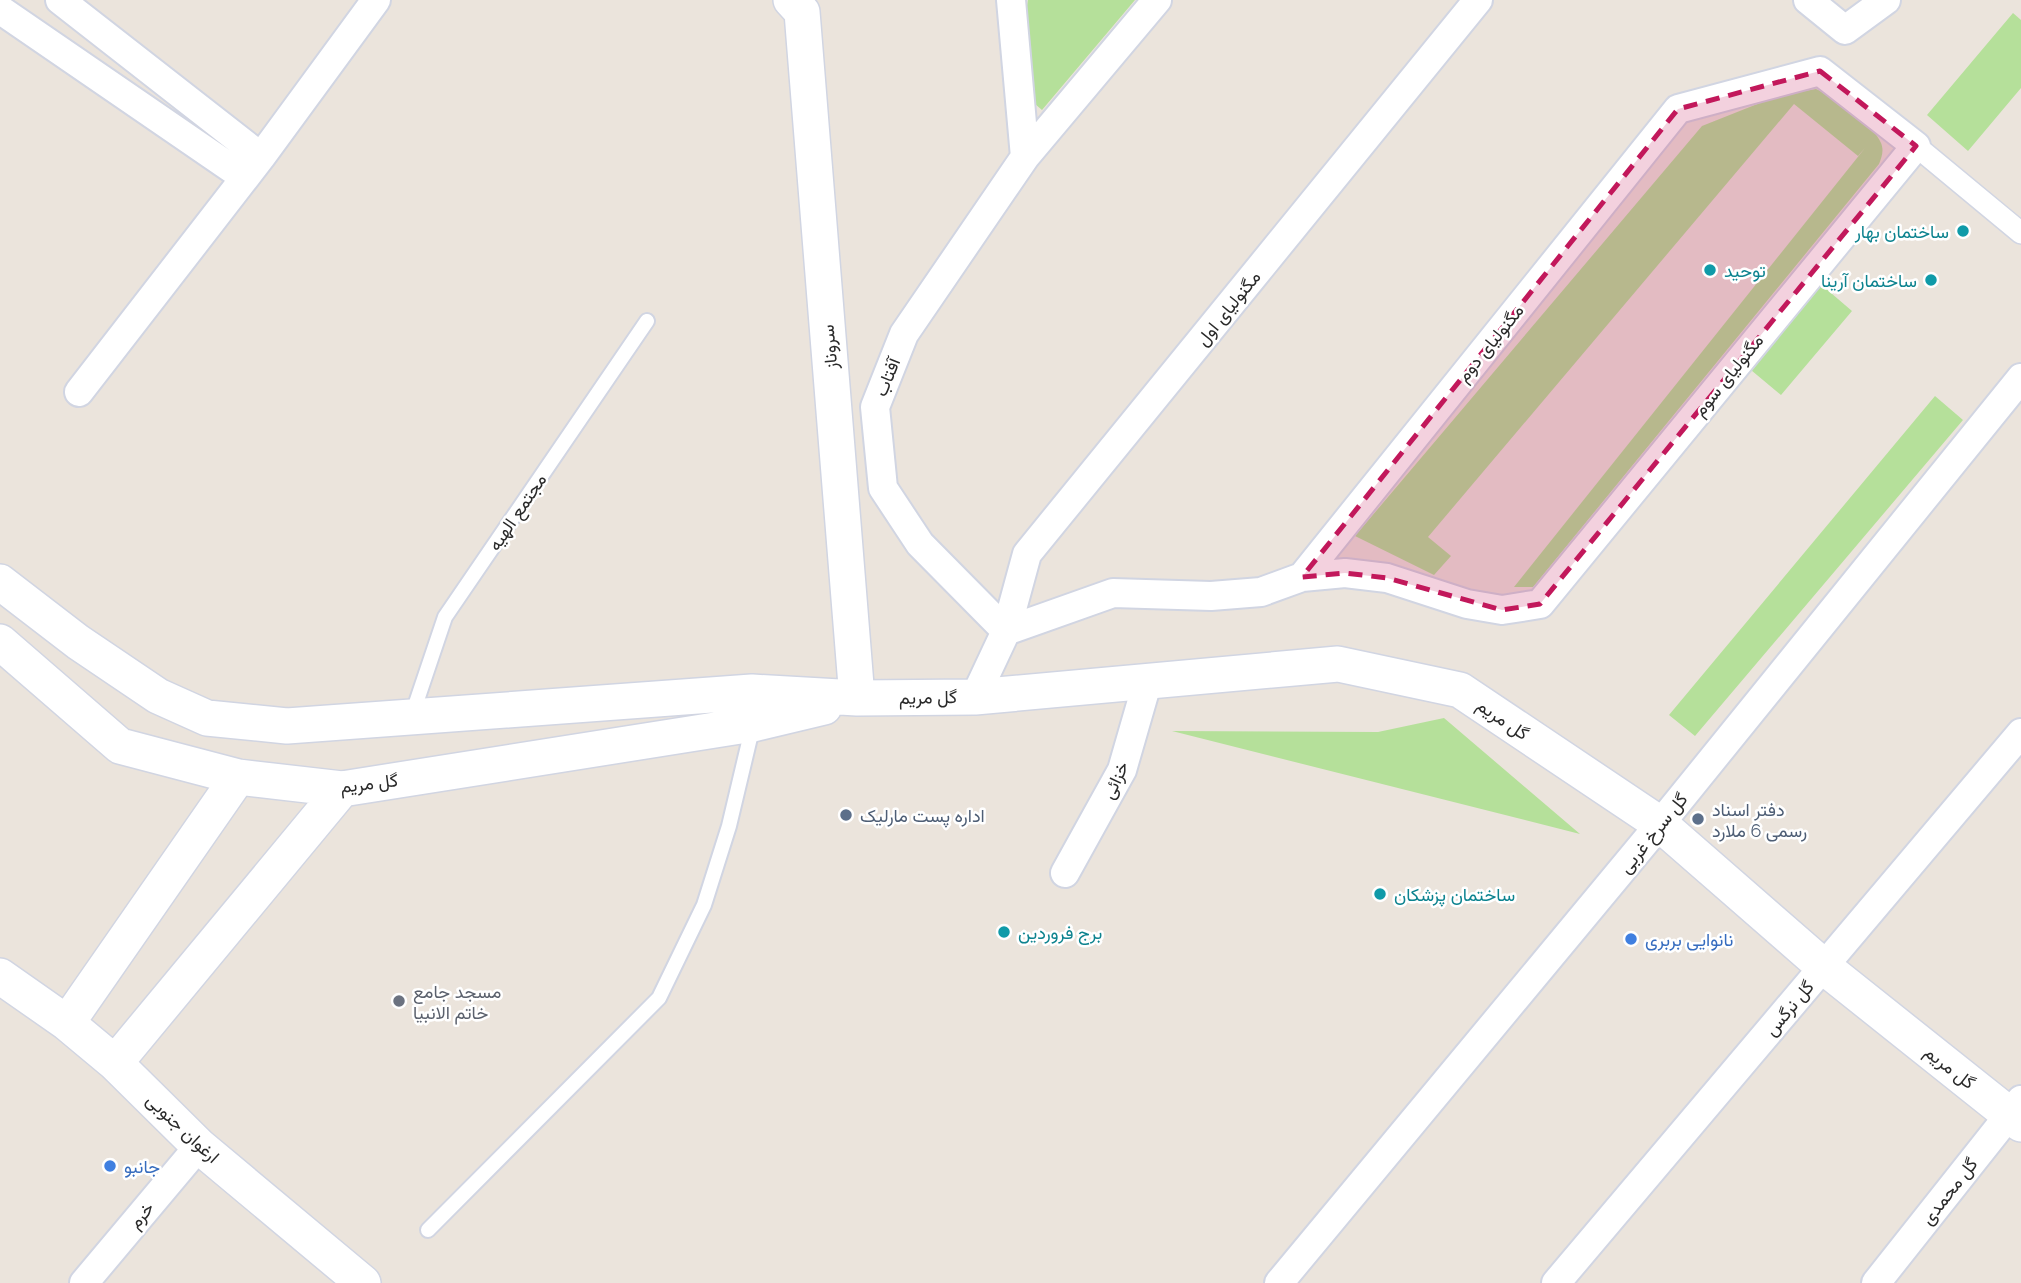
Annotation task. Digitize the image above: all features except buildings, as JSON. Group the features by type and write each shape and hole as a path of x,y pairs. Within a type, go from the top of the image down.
{"street":[{"path":"60,0 253,167"},
{"path":"79,392 253,167 376,0"},
{"name":"سروناز","path":"791,0 802,12 858,698"},
{"path":"1011,0 1025,158"},
{"name":"آفتاب","path":"1006,631 920,544 883,488 875,407 904,334 1025,158 1157,0"},
{"name":"مگنولیای اول","path":"975,697 1006,631 1027,554 1478,0"},
{"path":"1808,0 1845,30 1886,0"},
{"path":"5,8 253,167"},
{"name":"مگنولیای دوم","path":"1302,577 1678,109 1819,71 1916,146"},
{"path":"1916,146 2021,233"},
{"name":"مگنولیای سوم","path":"1302,577 1345,573 1387,578 1467,604 1502,610 1541,604 1916,146"},
{"name":"گل سرخ غربی","path":"1279,1283 1660,824 2021,378"},
{"path":"1006,631 1113,593 1211,596 1261,592 1302,577"},
{"name":"گل مریم","path":"0,582 78,642 158,696 207,718 286,726 752,692 858,698 975,697 1338,664 1460,690 1660,824 1824,967 2017,1113"},
{"name":"گل مریم","path":"0,642 121,746 238,777 342,789 753,724 858,698"},
{"name":"خزائی","path":"1065,873 1122,770 1148,680"},
{"name":"گل نرگس","path":"1556,1283 2021,733"},
{"path":"67,1023 238,777"},
{"path":"116,1063 342,789"},
{"name":"ارغوان جنوبی","path":"0,976 67,1023 116,1063 199,1146 363,1283"},
{"name":"گل محمدی","path":"1877,1283 2017,1113"},
{"name":"خرم","path":"84,1283 199,1146"}],"lane":[{"name":"مجتمع الهیه","path":"412,715 445,617 647,321"},
{"path":"428,1230 659,998 704,905 729,826 753,724"}],"highlighted area":[{"path":"1820,71 1916,146 1540,604 1502,610 1387,578 1345,573 1302,577 1678,109"}],"green space":[{"path":"1028,0 1135,0 1042,110 1028,98 1023,27"},
{"path":"2013,13 2021,20 2021,88 1968,151 1927,115"},
{"path":"1816,89 1871,128 1881,143 1882,156 1879,164 1533,587 1514,587 1865,148 1858,156 1794,104 1428,537 1451,556 1434,575 1355,536 1702,126 1780,95"},
{"path":"1810,275 1852,311 1781,395 1739,360"},
{"path":"1935,396 1963,420 1695,736 1669,715"},
{"path":"1444,718 1580,834 1172,731 1378,732"}],"place":[{"name":"ساختمان بهار","path":"1963,231"},
{"name":"توحید","path":"1710,270"},
{"name":"ساختمان آرینا","path":"1931,280"},
{"name":"اداره پست مارلیک","path":"846,815"},
{"name":"دفتر اسناد رسمی 6 ملارد","path":"1698,819"},
{"name":"ساختمان پزشکان","path":"1380,894"},
{"name":"برج فروردین","path":"1004,932"},
{"name":"نانوایی بربری","path":"1631,939"},
{"name":"مسجد جامع خاتم الانبیا","path":"399,1001"},
{"name":"جانبو","path":"110,1166"}]}
